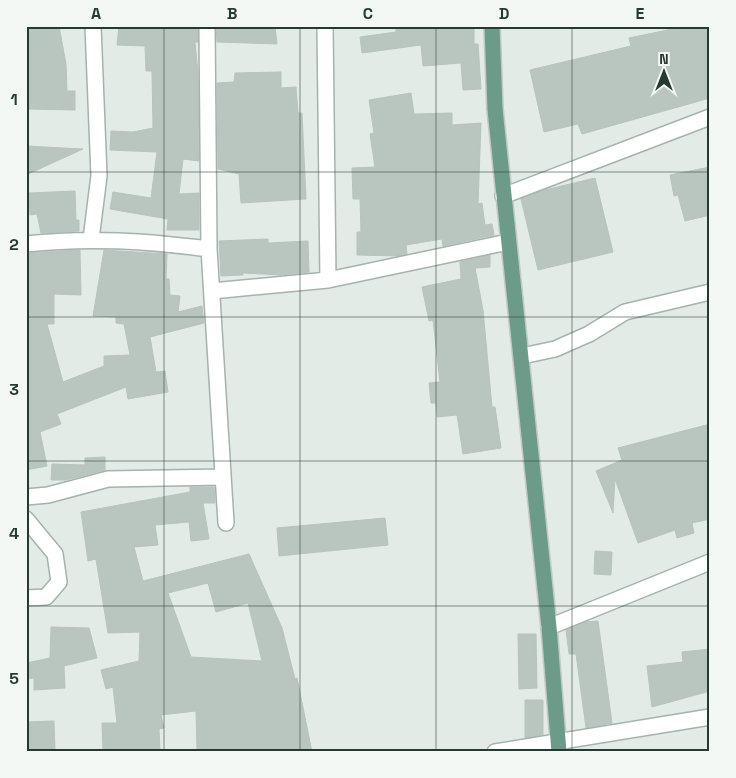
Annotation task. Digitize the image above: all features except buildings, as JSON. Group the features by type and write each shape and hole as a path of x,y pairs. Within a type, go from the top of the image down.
{"main road":[{"path":"492,26 495,109 549,627 558,747"}],"street":[{"path":"91,239 99,176 93,26"},
{"path":"208,26 209,249 226,523"},
{"path":"325,26 328,280"},
{"path":"503,196 710,117"},
{"path":"26,244 70,239 136,240 209,249"},
{"path":"212,291 328,280 508,242"},
{"path":"522,356 555,349 590,334 625,312 710,292"},
{"path":"26,497 48,495 108,479 223,478"},
{"path":"26,519 55,554 59,582 46,597 26,598"},
{"path":"549,627 710,562"},
{"path":"495,752 558,747 710,717"}]}
